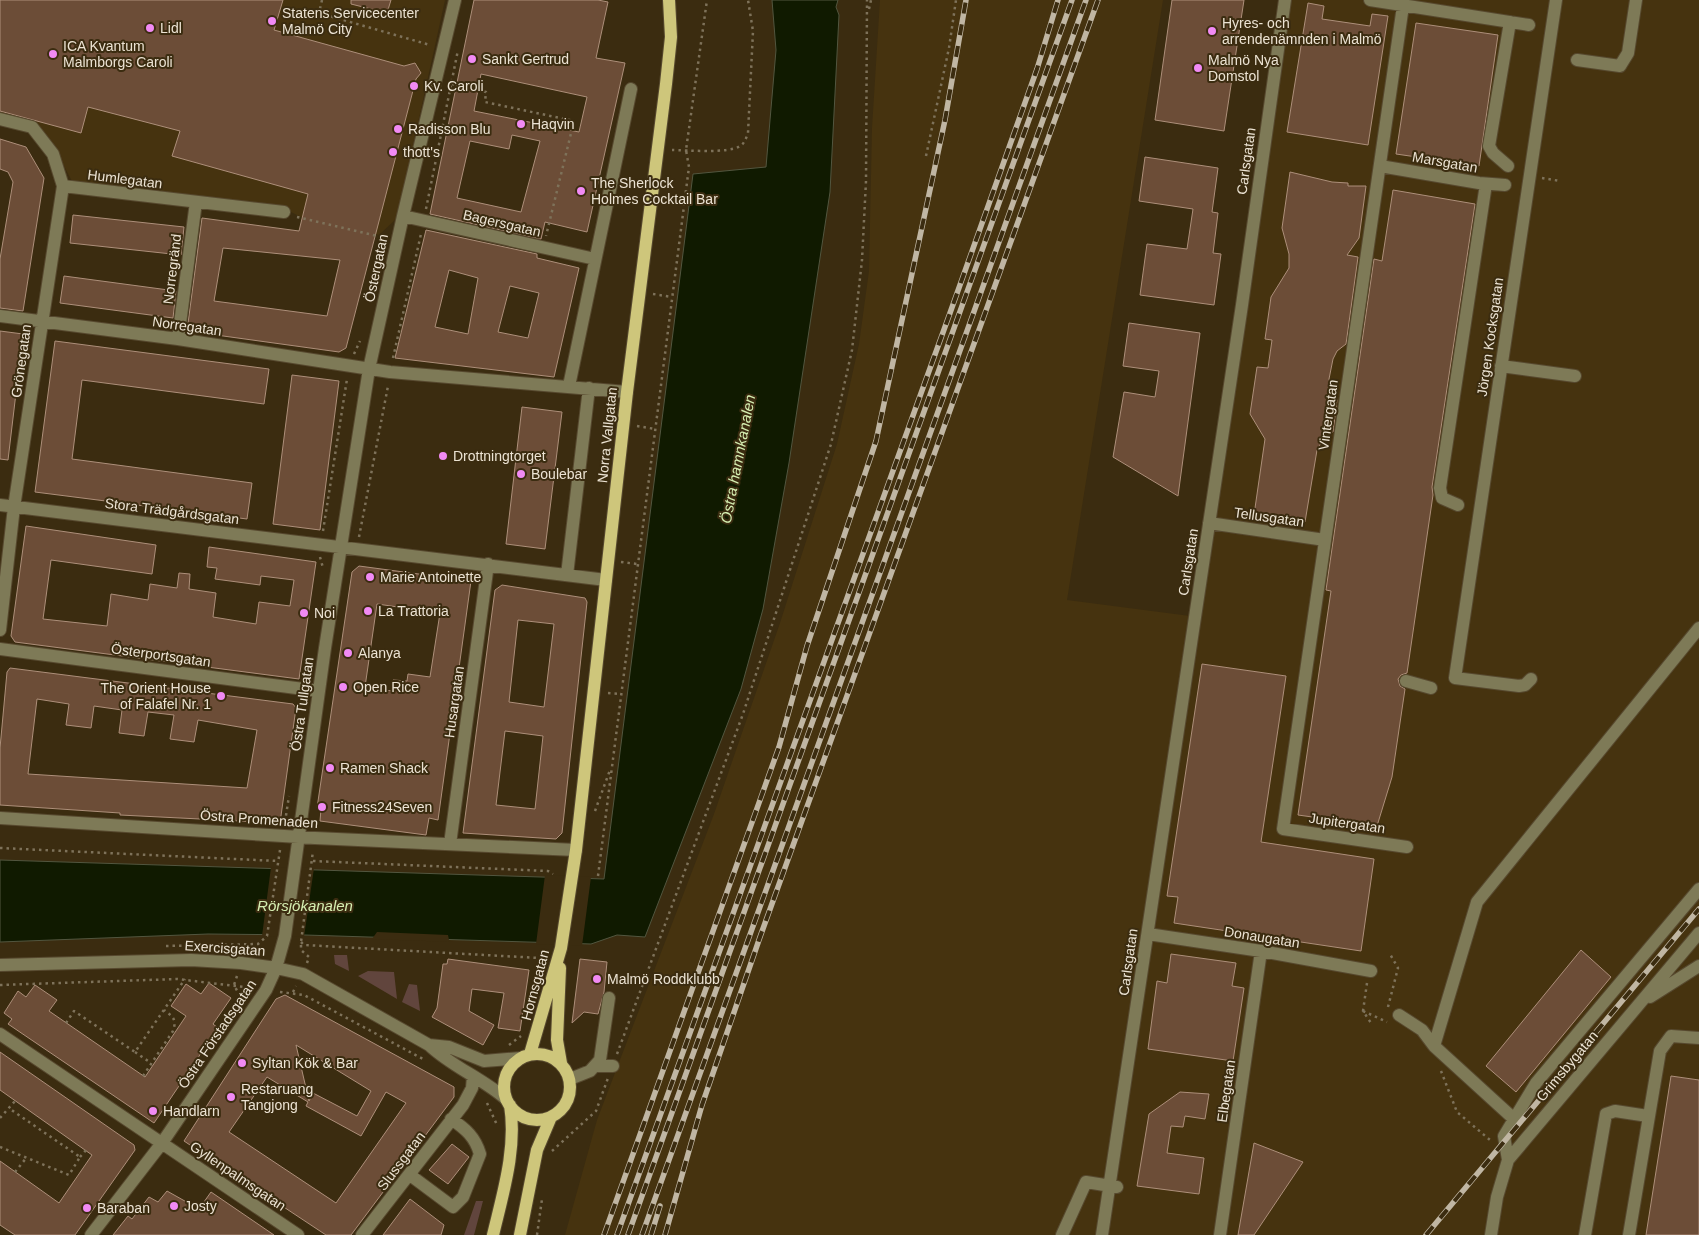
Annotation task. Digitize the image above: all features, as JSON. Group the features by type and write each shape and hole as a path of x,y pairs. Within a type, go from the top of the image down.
{"main road":[{"name":"Norra Vallgatan","path":"561,948 576,850 627,392 666,84 671,37 669,0"},
{"name":"Hornsgatan","path":"493,1235 512,1146 513,1125 505,1082 507,1073 525,1056 561,948"},
{"name":"Hornsgatan","path":"561,948 557,1040 561,1063 570,1079"},
{"path":"525,1056 546,1055 561,1063"},
{"path":"508,1102 524,1117 538,1120 551,1117 560,1112 566,1103 571,1090 570,1079"},
{"path":"520,1234 537,1150 551,1117"}],"street":[{"name":"Östergatan","path":"340,546 369,369 402,216 456,0"},
{"name":"Carlsgatan","path":"1111,1235 1119,1128 1286,0"},
{"path":"1370,0 1529,25"},
{"name":"Jörgen Kocksgatan","path":"1531,679 1524,685 1519,686 1455,678 1556,0"},
{"path":"1577,60 1620,66 1628,53 1636,0"},
{"name":"Vintergatan","path":"1283,829 1403,6"},
{"path":"1508,166 1492,153 1489,146 1510,22"},
{"path":"569,386 594,259 631,90"},
{"path":"0,118 32,127 53,154 62,186"},
{"name":"Marsgatan","path":"1380,166 1486,184 1505,185"},
{"name":"Jörgen Kocksgatan","path":"1458,505 1442,498 1440,488 1486,184"},
{"name":"Humlegatan","path":"62,186 284,212"},
{"name":"Grönegatan","path":"0,630 14,507 62,186"},
{"name":"Norregränd","path":"178,339 196,202"},
{"name":"Bagersgatan","path":"402,216 594,259"},
{"name":"Norregatan","path":"0,316 178,339 369,369"},
{"path":"1501,366 1575,376"},
{"path":"369,369 627,392"},
{"name":"Norra Vallgatan","path":"567,575 589,388"},
{"name":"Stora Trädgårdsgatan","path":"0,505 340,546"},
{"name":"Tellusgatan","path":"1209,523 1325,540"},
{"path":"340,546 606,580"},
{"name":"Östra Tullgatan","path":"276,968 284,936 340,546"},
{"name":"Husargatan","path":"450,844 488,564"},
{"path":"1434,1046 1477,902 1699,628"},
{"name":"Österportsgatan","path":"0,649 319,691"},
{"path":"1406,681 1431,688"},
{"name":"Östra Promenaden","path":"0,818 576,850"},
{"name":"Jupitergatan","path":"1283,829 1407,847"},
{"path":"1508,1160 1504,1136 1536,1083 1699,889"},
{"name":"Donaugatan","path":"1148,934 1261,951 1371,971"},
{"name":"Grimsbygatan","path":"1491,1235 1497,1197 1508,1160 1699,934"},
{"name":"Elbegatan","path":"1220,1235 1261,951"},
{"name":"Exercisgatan","path":"0,965 191,960 241,963 302,974 429,1044 444,1059 473,1082 508,1102"},
{"path":"1638,1006 1699,966"},
{"name":"Östra Förstadsgatan","path":"91,1235 162,1143 266,990 276,968"},
{"path":"570,1079 590,1071 596,1066 602,1054 609,998"},
{"path":"1394,1019 1422,1030 1434,1046 1514,1119"},
{"name":"Gyllenpalmsgatan","path":"0,1034 298,1235"},
{"path":"1630,1235 1657,1060 1663,1045 1672,1036 1699,1038"},
{"name":"Exercisgatan","path":"429,1044 449,1046 484,1062 525,1056"},
{"path":"596,1066 613,1066"},
{"name":"Slussgatan","path":"362,1235 463,1105 473,1082"},
{"path":"1585,1235 1606,1114 1615,1111 1648,1116"},
{"path":"410,1174 453,1207 463,1196 480,1154 476,1141 467,1130 451,1119"},
{"path":"1062,1235 1086,1182 1114,1186"},
{"name":"Carlsgatan","path":"1102,1235 1114,1186"}],"path":[{"path":"322,0 319,13 434,46"},
{"path":"598,876 689,167 686,150 708,0"},
{"path":"669,150 732,148 739,147 745,142 748,132 753,32 748,0"},
{"path":"549,1153 596,1111 743,714 831,444 852,350 861,277 866,181 869,0"},
{"path":"926,156 946,61 956,0"},
{"path":"356,548 390,372 424,221 459,46"},
{"path":"452,84 486,92 485,102 574,121 544,248"},
{"path":"284,212 305,221 397,241"},
{"path":"652,294 672,297"},
{"path":"636,426 655,429"},
{"path":"621,562 638,564"},
{"path":"608,693 621,694"},
{"path":"595,812 612,763"},
{"path":"0,848 278,861"},
{"path":"312,861 548,871 552,874"},
{"path":"267,936 278,866"},
{"path":"302,974 309,957 301,950 301,942 311,866"},
{"path":"301,942 304,945 539,958"},
{"path":"1384,1020 1398,968 1390,954"},
{"path":"1371,971 1363,1011 1371,1023"},
{"path":"135,1052 185,979"},
{"path":"0,985 185,979 304,994 424,1060"},
{"path":"143,1076 176,1023 174,1018 164,1010"},
{"path":"66,1023 74,1011 151,1064"},
{"path":"1363,1011 1384,1020 1394,1019"},
{"path":"1440,1068 1457,1112 1493,1142"},
{"path":"473,1082 489,1104 497,1124 497,1134"},
{"path":"0,1118 10,1109 15,1101"},
{"path":"10,1109 80,1157"},
{"path":"0,1147 69,1176 86,1150"},
{"path":"15,1172 26,1157"}],"shaded area":[{"path":"0,0 445,0 397,218 379,235 307,220 283,208 74,185 53,145 0,114"},
{"path":"880,0 1163,0 1067,600 1190,616 1288,0 1699,0 1699,1235 565,1235 597,1120 714,814 780,623 837,444 859,344 869,271 872,128"},
{"path":"334,955 347,955 349,971 335,964"},
{"path":"368,971 394,972 397,999 358,976"},
{"path":"409,984 417,985 420,1011 402,1002"},
{"path":"476,1201 483,1201 474,1235 464,1235"}],"water":[{"path":"772,0 838,0 836,7 839,15 830,192 789,463 763,609 741,689 645,937 617,935 591,944 305,935 208,934 0,942 0,860 604,879 693,174 766,167 776,50"}],"pier":[{"path":"271,867 314,868 304,937 262,936"},
{"path":"545,875 591,877 582,946 536,944"},
{"path":"377,932 448,935 449,940 453,942 372,939"}],"building":[{"path":"0,0 283,0 274,30 404,66 415,63 421,73 416,79 346,348 339,352 187,331 202,218 299,231 308,194 172,156 180,131 88,107 81,133 0,111","holes":["223,248 340,260 327,316 214,301"]},
{"path":"351,0 391,0 387,13 351,4"},
{"path":"474,0 598,0 608,2 596,58 625,63 587,232 545,222 541,239 430,214","holes":["481,74 587,97 579,132 474,111","512,135 540,141 521,212 457,198 470,141 509,149"]},
{"name":"Malmö Nya Domstol","path":"1172,0 1244,0 1224,131 1155,120"},
{"path":"1308,3 1324,6 1322,19 1370,26 1372,14 1388,16 1368,145 1287,132"},
{"path":"1416,23 1498,35 1479,166 1396,154"},
{"path":"0,139 26,147 44,178 23,311 0,308 0,259 13,182 8,172 0,169"},
{"path":"1145,157 1218,168 1212,212 1218,213 1213,253 1221,254 1214,305 1140,295 1147,244 1187,249 1193,209 1139,201"},
{"path":"1290,172 1332,182 1348,183 1348,186 1366,186 1359,238 1347,255 1358,257 1346,344 1337,351 1333,359 1329,379 1331,391 1337,400 1333,432 1324,438 1317,450 1305,522 1254,515 1265,439 1250,414 1257,367 1268,368 1272,340 1265,339 1271,297 1289,268 1289,254 1282,228"},
{"path":"1393,190 1475,204 1432,487 1433,495 1407,673 1401,675 1398,679 1400,686 1405,689 1392,777 1377,826 1298,815 1331,591 1326,590 1374,259 1382,261"},
{"path":"73,215 184,227 181,255 70,243"},
{"path":"426,230 537,254 537,258 579,268 554,377 395,358","holes":["449,270 478,278 468,334 435,327","510,286 539,293 528,338 498,332"]},
{"path":"64,276 176,291 173,318 60,303"},
{"path":"1129,323 1200,333 1178,496 1113,457 1124,392 1155,397 1159,371 1123,366"},
{"path":"0,331 23,334 8,460 0,459"},
{"path":"55,341 269,369 264,404 82,380 72,459 252,483 247,519 35,492"},
{"path":"292,375 339,381 320,530 273,524"},
{"path":"522,407 562,412 545,549 506,544"},
{"path":"26,526 156,545 152,574 51,560 43,619 107,626 111,594 148,600 150,584 177,588 179,573 190,574 189,589 216,593 213,617 256,624 259,602 290,606 294,580 261,576 260,585 215,579 217,568 207,567 209,547 316,562 299,679 15,642 11,636"},
{"path":"359,566 471,581 438,820 429,818 426,835 320,821 321,809 317,808 352,572","holes":["377,604 440,613 430,677 408,674 407,681 393,680 392,691 365,687"]},
{"path":"502,585 585,598 587,602 562,833 556,839 463,833 495,590","holes":["518,620 554,624 544,707 509,702","505,731 543,736 535,809 496,805"]},
{"path":"1202,664 1286,676 1261,842 1374,859 1361,951 1174,923 1178,897 1167,896"},
{"path":"10,668 293,704 296,708 280,823 120,815 120,813 0,805 0,748 7,672","holes":["37,699 69,704 66,725 91,728 94,706 122,710 119,733 144,736 148,712 174,715 170,739 194,742 198,720 257,730 247,788 28,774"]},
{"path":"1581,950 1611,977 1516,1092 1486,1066"},
{"path":"1171,954 1236,963 1232,986 1244,988 1233,1061 1148,1049 1157,981 1167,983"},
{"path":"448,959 529,970 520,1031 498,1028 504,993 472,989 469,1011 494,1025 483,1045 432,1017 437,1008 443,964 447,964"},
{"path":"580,959 607,962 604,992 598,1014 584,1012 572,1023"},
{"path":"209,983 231,998 213,1024 218,1028 154,1123 8,1024 12,1019 4,1013 18,991 26,997 35,985 57,1000 49,1011 145,1077 186,1016 171,1006 186,984 201,994"},
{"path":"285,995 454,1087 454,1097 351,1235 326,1235 184,1141 276,999","holes":["296,1045 371,1091 357,1116 313,1093 309,1101","267,1077 308,1102 306,1106 361,1136 386,1092 406,1103 336,1203 229,1132"]},
{"path":"0,1052 134,1145 135,1150 75,1235 15,1235 0,1225 0,1161 59,1203 92,1155 0,1090"},
{"path":"1671,1076 1699,1080 1699,1235 1646,1235"},
{"path":"1180,1092 1209,1094 1205,1119 1185,1116 1183,1127 1171,1126 1167,1153 1204,1158 1199,1194 1137,1186 1149,1114"},
{"path":"1254,1143 1303,1162 1254,1235 1238,1235"},
{"path":"452,1144 469,1157 448,1184 429,1170"},
{"path":"167,1191 199,1209 211,1192 274,1235 113,1235 128,1216 132,1219 149,1197 158,1202"},
{"path":"410,1199 444,1225 441,1235 383,1235"}],"railway":[{"path":"604,1235 779,747 807,646 876,441 945,120 966,0"},
{"path":"617,1235 950,313 1037,69 1058,0"},
{"path":"628,1235 1072,0"},
{"path":"642,1235 1086,0"},
{"path":"665,1235 702,1105 760,937 1098,0"},
{"path":"1426,1235 1699,909"},
{"path":"651,1235 660,1206"}],"place":[{"name":"Statens Servicecenter Malmö City","path":"272,21"},
{"name":"Lidl","path":"150,28"},
{"name":"Hyres- och arrendenämnden i Malmö","path":"1212,31"},
{"name":"ICA Kvantum Malmborgs Caroli","path":"53,54"},
{"name":"Sankt Gertrud","path":"472,59"},
{"name":"Malmö Nya Domstol","path":"1198,68"},
{"name":"Kv. Caroli","path":"414,86"},
{"name":"Haqvin","path":"521,124"},
{"name":"Radisson Blu","path":"398,129"},
{"name":"thott's","path":"393,152"},
{"name":"The Sherlock Holmes Cocktail Bar","path":"581,191"},
{"name":"Drottningtorget","path":"443,456"},
{"name":"Boulebar","path":"521,474"},
{"name":"Marie Antoinette","path":"370,577"},
{"name":"La Trattoria","path":"368,611"},
{"name":"Noi","path":"304,613"},
{"name":"Alanya","path":"348,653"},
{"name":"Open Rice","path":"343,687"},
{"name":"The Orient House of Falafel Nr. 1","path":"221,696"},
{"name":"Ramen Shack","path":"330,768"},
{"name":"Fitness24Seven","path":"322,807"},
{"name":"Malmö Roddklubb","path":"597,979"},
{"name":"Syltan Kök & Bar","path":"242,1063"},
{"name":"Restaruang Tangjong","path":"231,1097"},
{"name":"Handlarn","path":"153,1111"},
{"name":"Josty","path":"174,1206"},
{"name":"Baraban","path":"87,1208"}],"water label":[{"name":"Östra hamnkanalen","path":"738,459"},
{"name":"Rörsjökanalen","path":"305,906"}]}
